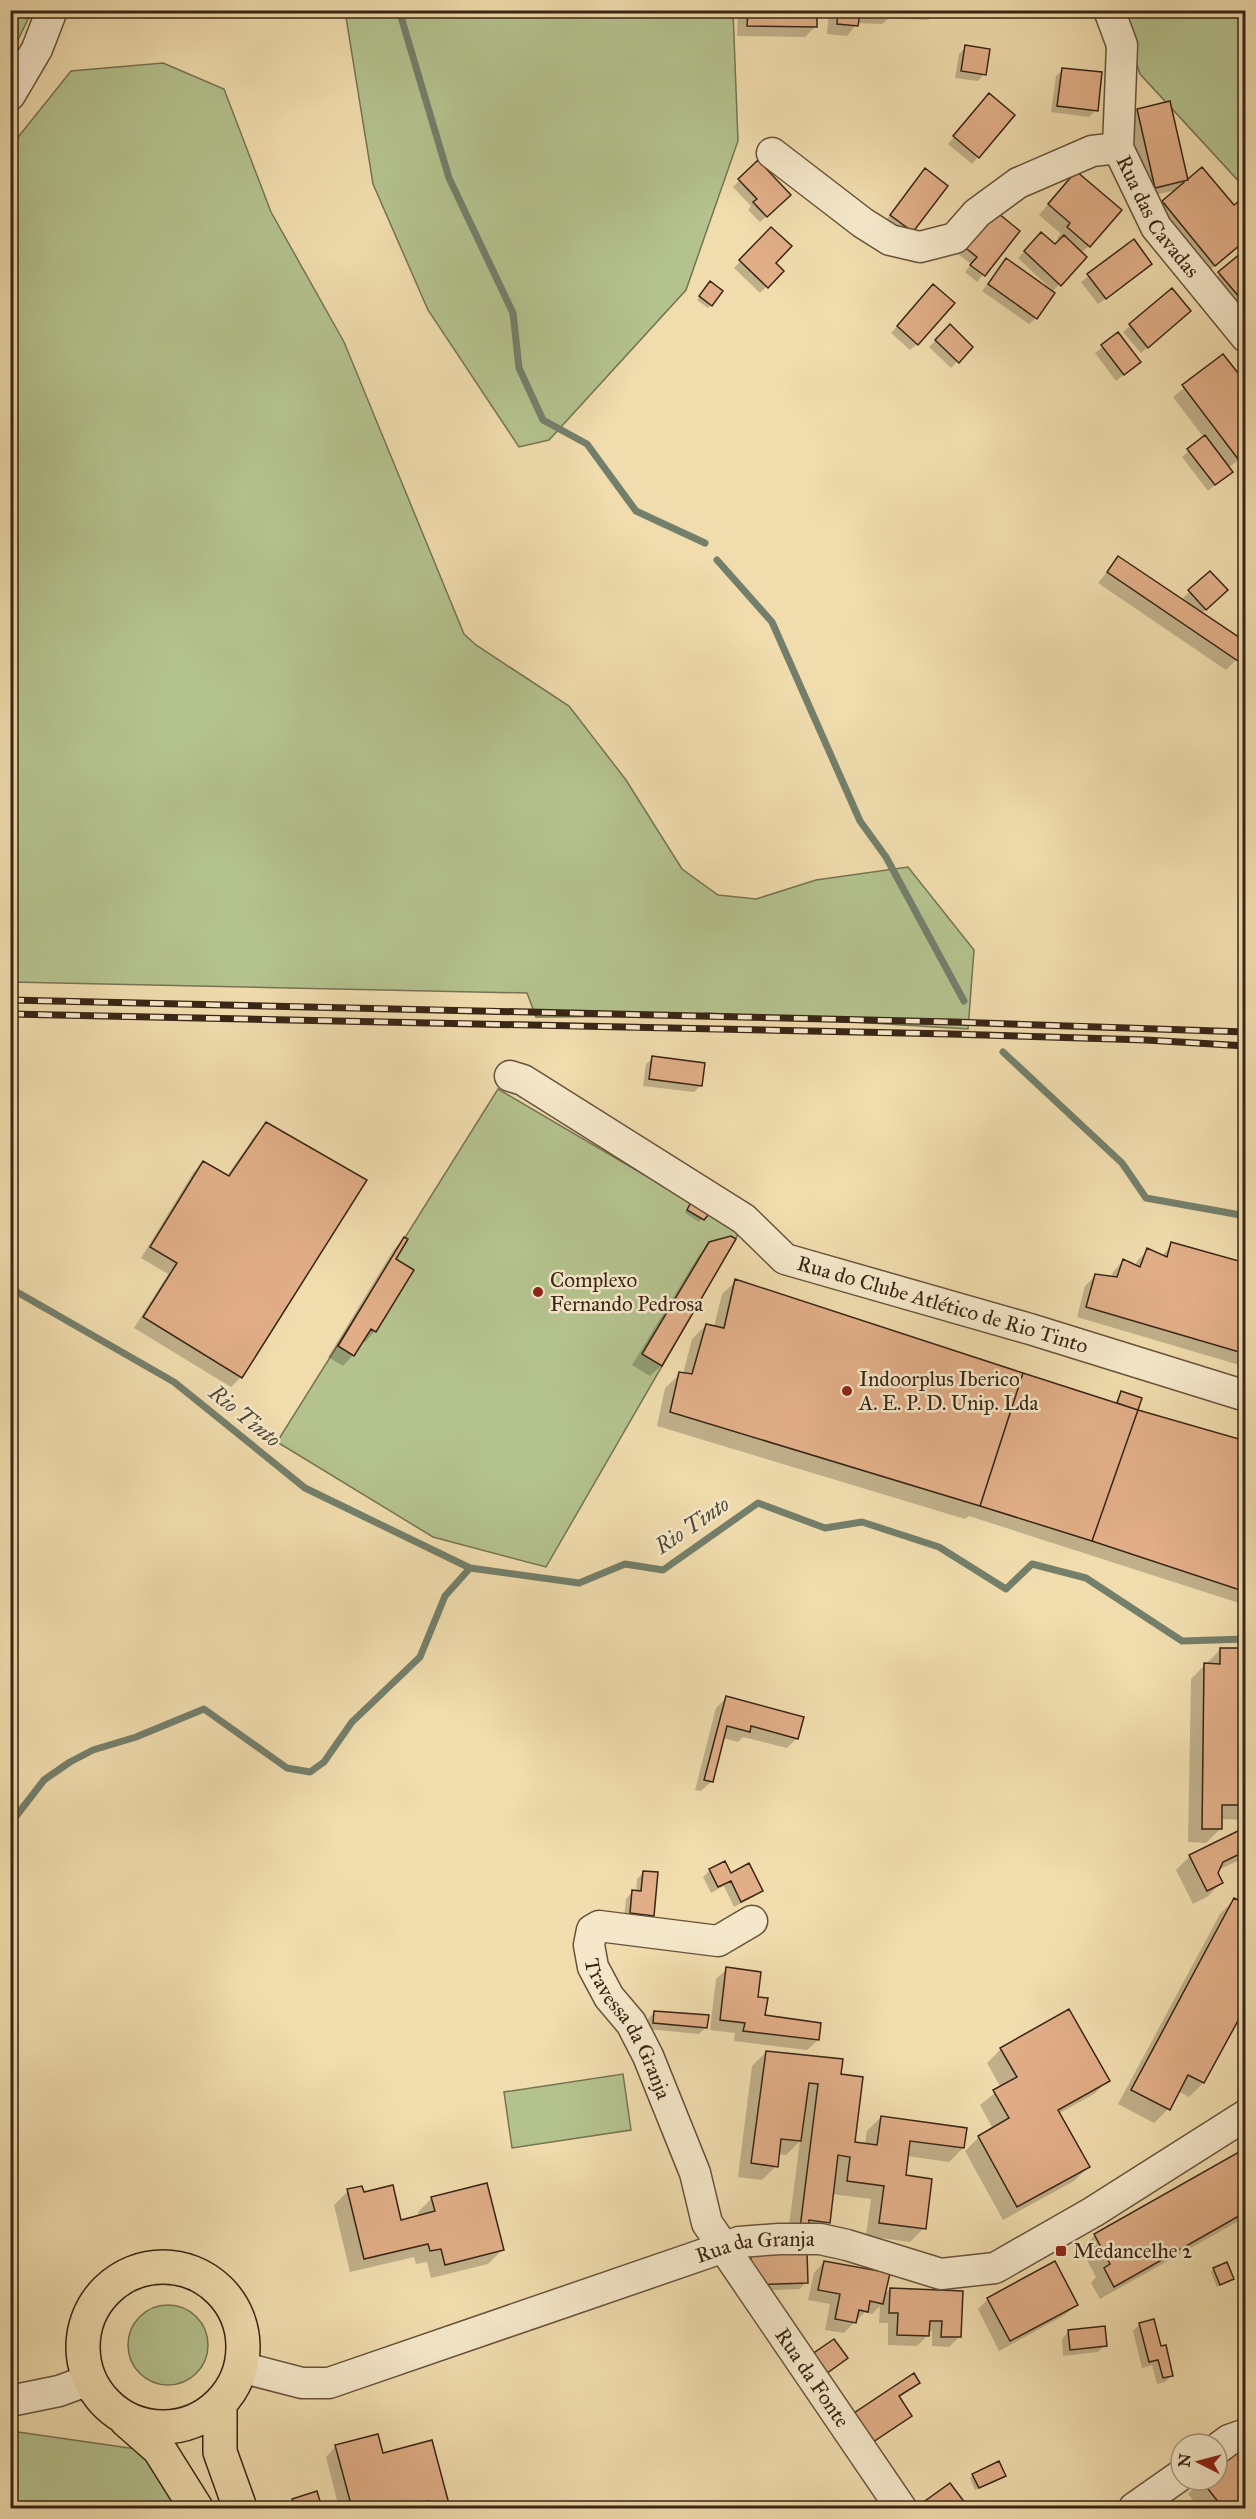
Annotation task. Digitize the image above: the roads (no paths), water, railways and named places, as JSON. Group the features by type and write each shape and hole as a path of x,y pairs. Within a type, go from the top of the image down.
{"main road":[{"path":"125,2419 151,2427 175,2427 197,2420 220,2405 235,2383 243,2358 242,2331 233,2307 216,2286 194,2272 168,2266 140,2269 116,2282 96,2302 85,2326 82,2353 89,2380 104,2402 159,2449 196,2508"},
{"path":"220,2405 220,2451 240,2508"}],"street":[{"path":"10,95 37,49 52,10"},
{"name":"Rua das Cavadas","path":"1109,10 1122,45 1118,148 1156,227 1245,337"},
{"path":"772,153 863,222 891,240 920,247 955,238 977,213 1018,183 1092,152 1118,148"},
{"name":"Rua do Clube Atlético de Rio Tinto","path":"510,1076 524,1080 744,1219 785,1259 1030,1329 1245,1396"},
{"name":"Travessa da Granja","path":"723,2247 707,2223 695,2173 648,2056 631,2023 609,1997 593,1967 589,1945 592,1930 599,1926 718,1941 752,1921"},
{"name":"Rua da Granja","path":"240,2367 302,2383 329,2383 723,2247 754,2240 820,2240 847,2245 941,2274 995,2268 1093,2212 1245,2115"},
{"name":"Rua da Fonte","path":"723,2247 901,2508"},
{"path":"10,2401 30,2399 89,2380"},
{"path":"1229,2440 1245,2434"},
{"path":"1134,2508 1169,2483"}],"waterway":[{"path":"399,10 449,178 513,313 519,368 543,420 587,444 636,511 705,543"},
{"path":"717,560 772,622 860,821 886,857 964,1001"},
{"path":"1003,1052 1122,1163 1146,1198 1246,1216"},
{"name":"Rio Tinto","path":"10,1288 174,1382 305,1488 470,1568 579,1583 625,1564 663,1570 758,1503 825,1528 862,1522 939,1547 1006,1589 1032,1564 1086,1578 1182,1641 1246,1639"},
{"path":"10,1824 44,1780 70,1762 93,1750 136,1737 204,1709 287,1768 310,1772 324,1762 352,1722 420,1657 445,1596 470,1568"}],"railway":[{"path":"10,1000 953,1022 1246,1032"},
{"path":"10,1014 950,1034 1146,1040 1246,1046"}],"place":[{"name":"Complexo Fernando Pedrosa","path":"538,1292"},
{"name":"Indoorplus Iberico A. E. P. D. Unip. Lda","path":"847,1391"},
{"name":"Medancelhe 2","path":"1061,2251"}]}
